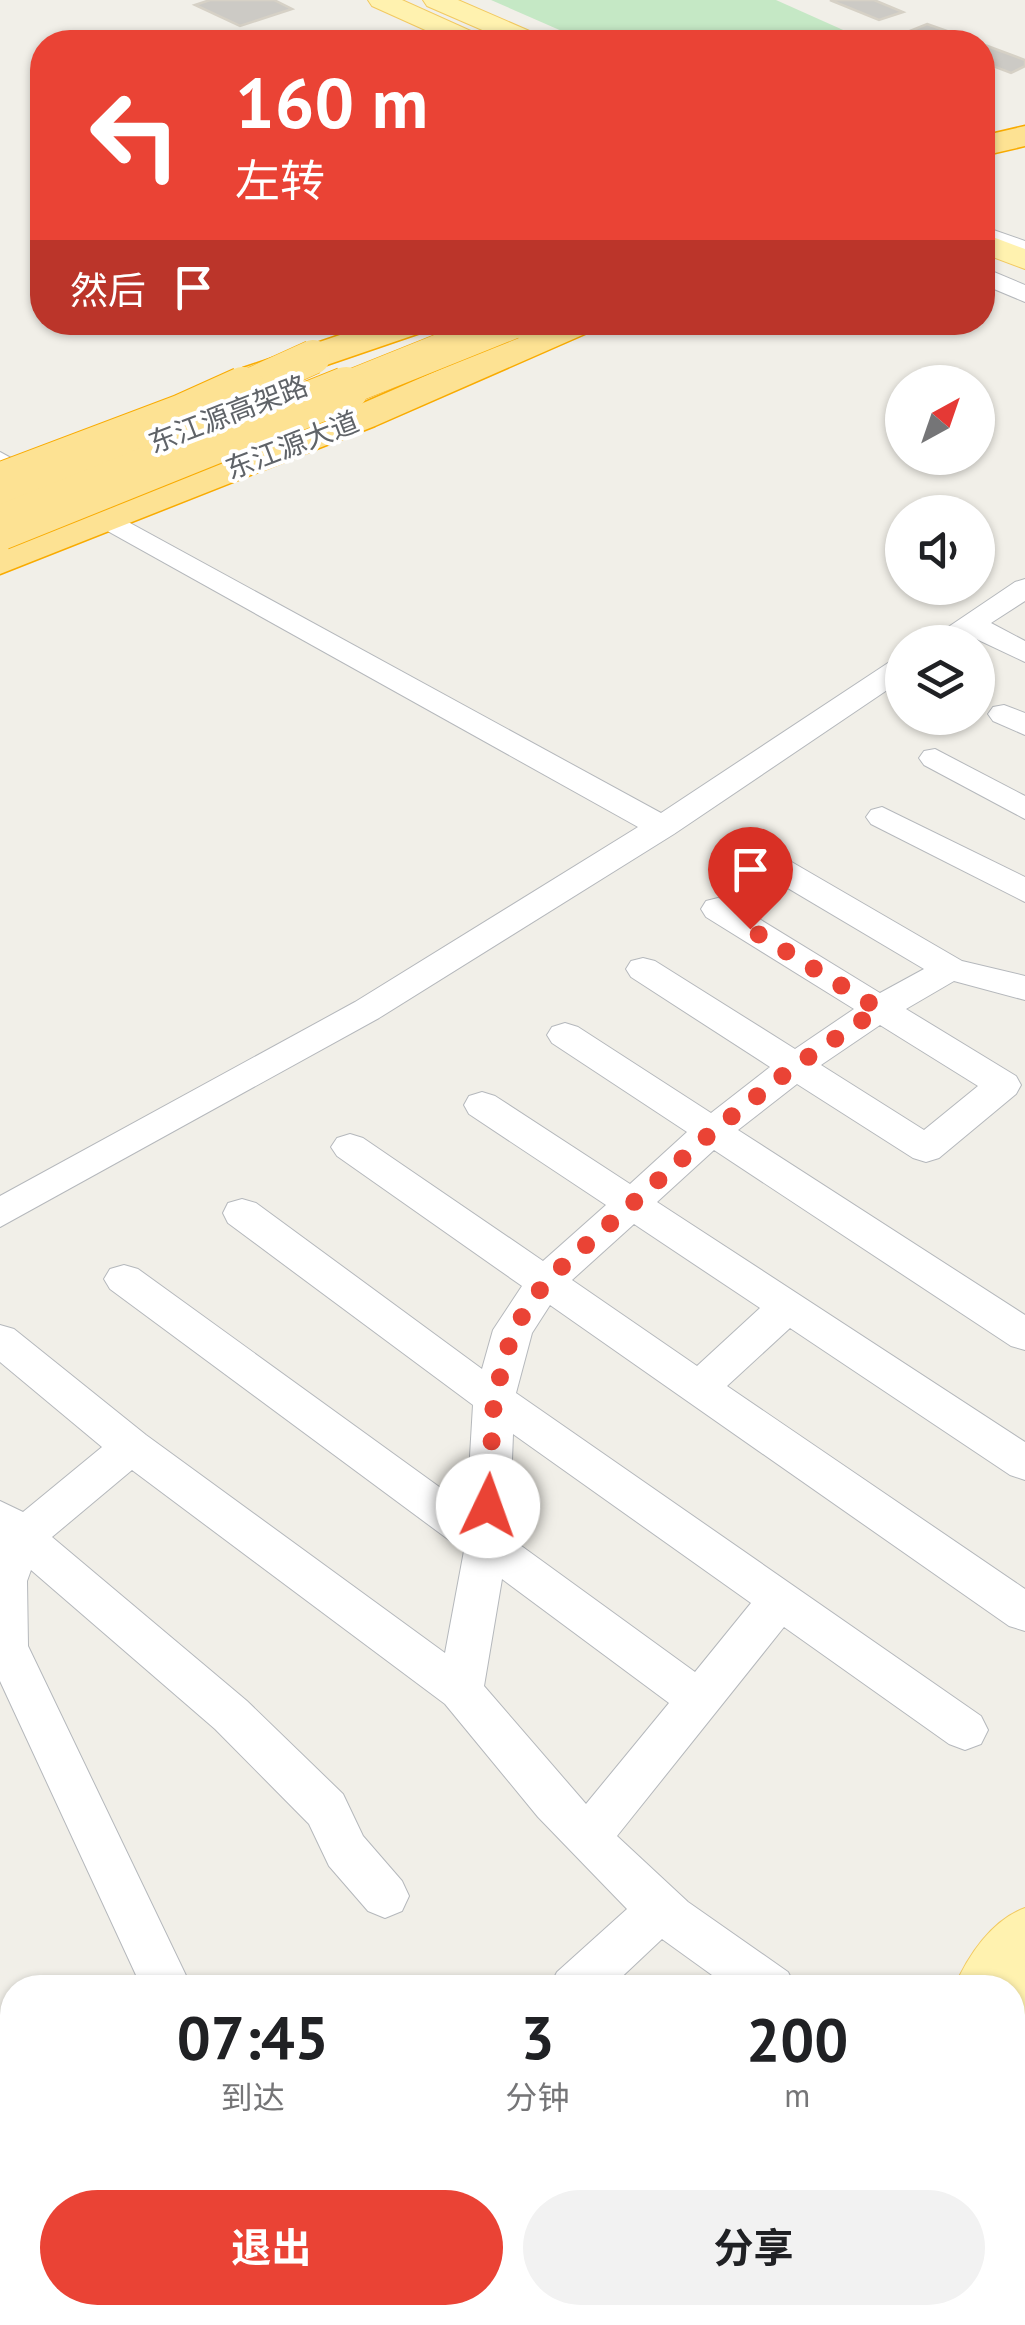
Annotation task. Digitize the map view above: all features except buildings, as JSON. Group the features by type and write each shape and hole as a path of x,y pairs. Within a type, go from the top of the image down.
{"highway":[{"path":"995,124 1025,118"},
{"path":"995,143 1025,136"},
{"path":"995,162 1025,156"},
{"path":"2,475 183,416 312,357 377,335"},
{"name":"东江源高架路","path":"2,475 242,411 424,335"},
{"name":"东江源高架路","path":"0,528 480,335"},
{"name":"东江源大道","path":"0,561 550,335"},
{"path":"0,545 294,431 446,381"}],"main road":[{"path":"381,0 448,30"},
{"path":"436,0 504,30"},
{"path":"995,247 1025,260"},
{"path":"995,268 1025,281"},
{"path":"995,1975 1025,1936"}],"street":[{"path":"995,238 1025,248"},
{"path":"995,280 1025,295"},
{"path":"2,475 104,518 662,827"},
{"path":"1025,588 970,624 1025,653"},
{"path":"0,1213 367,1010 662,827 885,678"},
{"path":"935,758 1025,808"},
{"path":"882,817 1025,891"},
{"path":"771,864 950,969 1025,988"},
{"path":"643,969 926,1149 1002,1085 718,909"},
{"path":"461,1690 486,1542 494,1399 513,1330 546,1281 712,1132 795,1066 879,1009 950,969"},
{"path":"565,1035 1025,1335"},
{"path":"482,1105 785,1309 1025,1463"},
{"path":"350,1147 1025,1613"},
{"path":"242,1213 494,1399 965,1730"},
{"path":"124,1279 701,1701"},
{"path":"698,1388 785,1309"},
{"path":"0,1340 131,1446 461,1690 532,1781 588,1838 661,1909 753,1975"},
{"path":"131,1446 12,1527 5,1581 6,1646 161,1975"},
{"path":"12,1527 231,1715 326,1809 346,1851 385,1896"},
{"path":"588,1838 780,1600"},
{"path":"588,1975 661,1909"}],"green space":[{"path":"491,0 776,0 843,30 560,30"}],"route":[{"path":"488,1506 494,1399 513,1330 546,1281 712,1132 795,1066 879,1009 750,929"}]}
